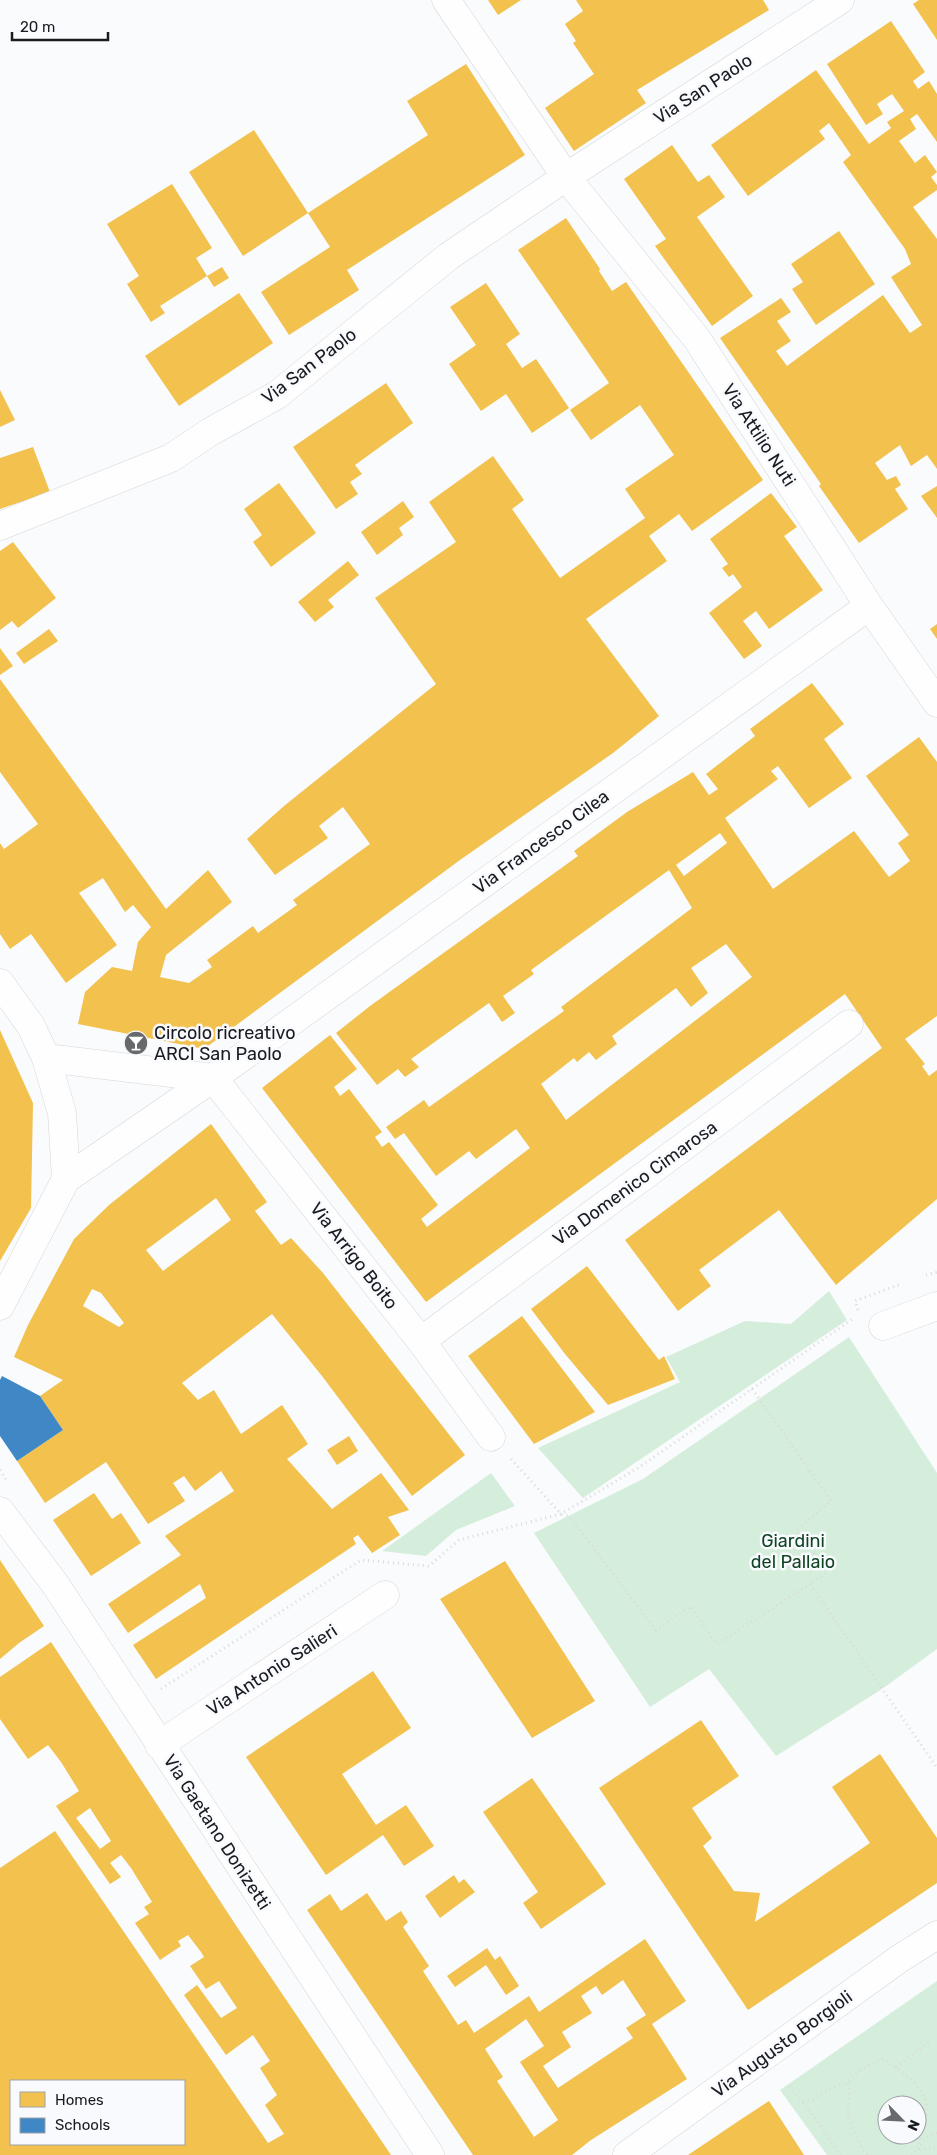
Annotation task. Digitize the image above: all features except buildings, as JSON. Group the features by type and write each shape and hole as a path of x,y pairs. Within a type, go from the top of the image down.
{"street":[{"path":"446,0 566,177"},
{"name":"Via San Paolo","path":"0,526 171,458 210,432 277,395 449,256 566,177 840,0"},
{"name":"Via Attilio Nuti","path":"566,177 697,338 870,606 937,703"},
{"name":"Via Francesco Cilea","path":"66,1179 213,1078 870,606"},
{"path":"0,983 31,1026 46,1058 62,1112 66,1179 0,1306"},
{"name":"Via Domenico Cimarosa","path":"421,1341 849,1024"},
{"path":"46,1058 213,1078"},
{"name":"Via Arrigo Boito","path":"213,1078 421,1341 491,1437"},
{"path":"883,1326 937,1306"},
{"name":"Via Gaetano Donizetti","path":"5,1499 55,1584 430,2155"},
{"name":"Via Antonio Salieri","path":"160,1744 385,1595"},
{"name":"Via Augusto Borgioli","path":"627,2155 899,1959 937,1935"}],"path":[{"path":"160,1690 361,1560 429,1566 460,1540 561,1514 638,1468 859,1314 883,1326"},
{"path":"491,1437 561,1514 569,1516 656,1630 690,1606 717,1644 827,1572 797,1530 831,1502 752,1389"},
{"path":"0,1470 5,1499"},
{"path":"810,1584 937,1768"},
{"path":"896,2067 929,2042"},
{"path":"803,2102 814,2099 830,2089 847,2082 862,2068 879,2059 883,2059 896,2067 920,2091 924,2099 927,2112 918,2150"},
{"path":"847,2082 850,2088 849,2118 856,2137 867,2155"},
{"path":"789,2087 803,2102 841,2155"},
{"path":"911,2155 918,2150 928,2137 937,2133"},
{"path":"918,2150 937,2147"}],"green space":[{"path":"829,1291 847,1320 583,1498 538,1448 680,1382 666,1357 745,1321 791,1324"},
{"name":"Giardini del Pallaio","path":"849,1337 937,1473 937,1649 882,1689 776,1756 709,1669 650,1707 534,1533 643,1479"},
{"path":"491,1473 515,1506 456,1530 426,1556 382,1551"},
{"path":"937,1981 937,2155 827,2155 780,2090"}],"place":[{"name":"Circolo ricreativo ARCI San Paolo","path":"136,1043"}]}
